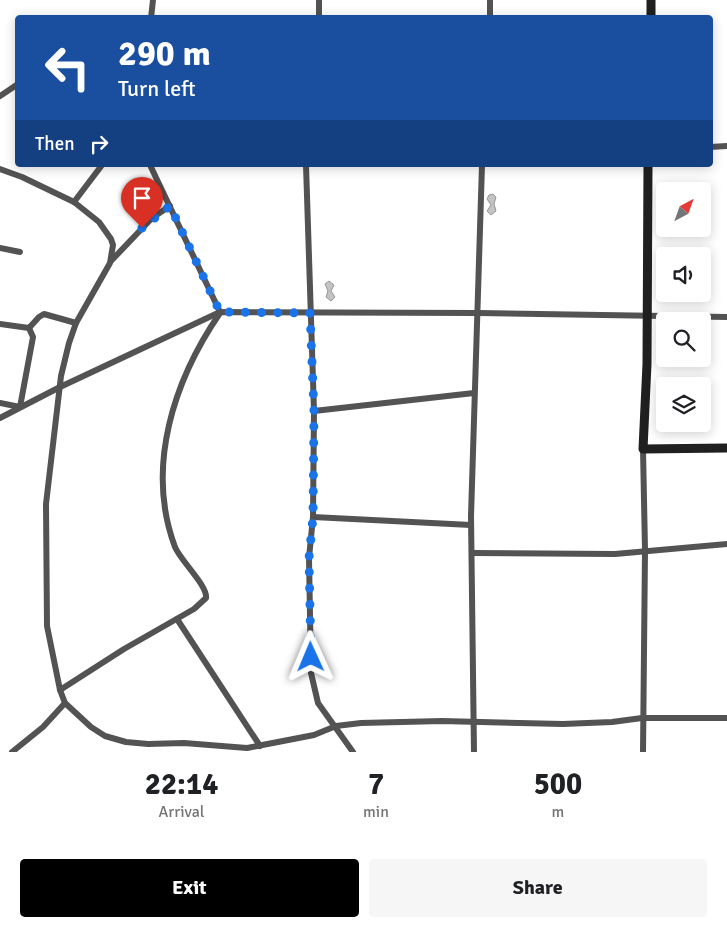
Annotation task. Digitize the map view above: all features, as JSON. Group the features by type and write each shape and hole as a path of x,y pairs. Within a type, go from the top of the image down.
{"street":[{"path":"151,15 153,0"},
{"path":"319,0 319,15"},
{"path":"490,0 490,15"},
{"path":"650,15 651,0"},
{"path":"0,96 15,86"},
{"path":"713,147 727,146"},
{"path":"74,202 100,167"},
{"path":"151,167 220,312"},
{"path":"306,167 314,411 313,517 309,558 311,672 318,703 353,752"},
{"path":"474,752 471,525 482,167"},
{"path":"643,752 645,550 643,449 646,382 648,167"},
{"path":"0,169 22,177 74,202 99,222 112,239 110,263"},
{"path":"170,206 152,218 110,263 76,323 69,342 60,387 46,504 47,626 60,690 65,703 91,727 105,736 126,742 148,744 184,743 247,750 314,735 336,726 400,721 563,724 612,722 642,718 727,718"},
{"path":"0,248 20,252"},
{"path":"60,690 124,649 200,605 206,594 175,548 167,520 163,482 164,443 177,396 192,358 220,312"},
{"path":"0,418 60,387 220,312 478,313 727,317"},
{"path":"29,328 44,314 76,323"},
{"path":"0,324 29,328"},
{"path":"20,407 33,337 29,328"},
{"path":"314,411 474,393"},
{"path":"0,403 20,407"},
{"path":"643,449 727,448"},
{"path":"313,517 471,525"},
{"path":"472,552 575,555 635,553 645,550 727,544"},
{"path":"177,619 260,746"},
{"path":"12,752 43,727 65,703"}],"building":[{"path":"493,194 496,197 494,204 496,211 491,215 487,211 491,205 487,199 489,195"},
{"path":"329,281 334,285 331,291 335,297 331,301 326,297 328,291 325,284"}],"route":[{"path":"142,228 152,218 170,206 220,312 310,313 314,411 313,517 309,558 311,657"}]}
